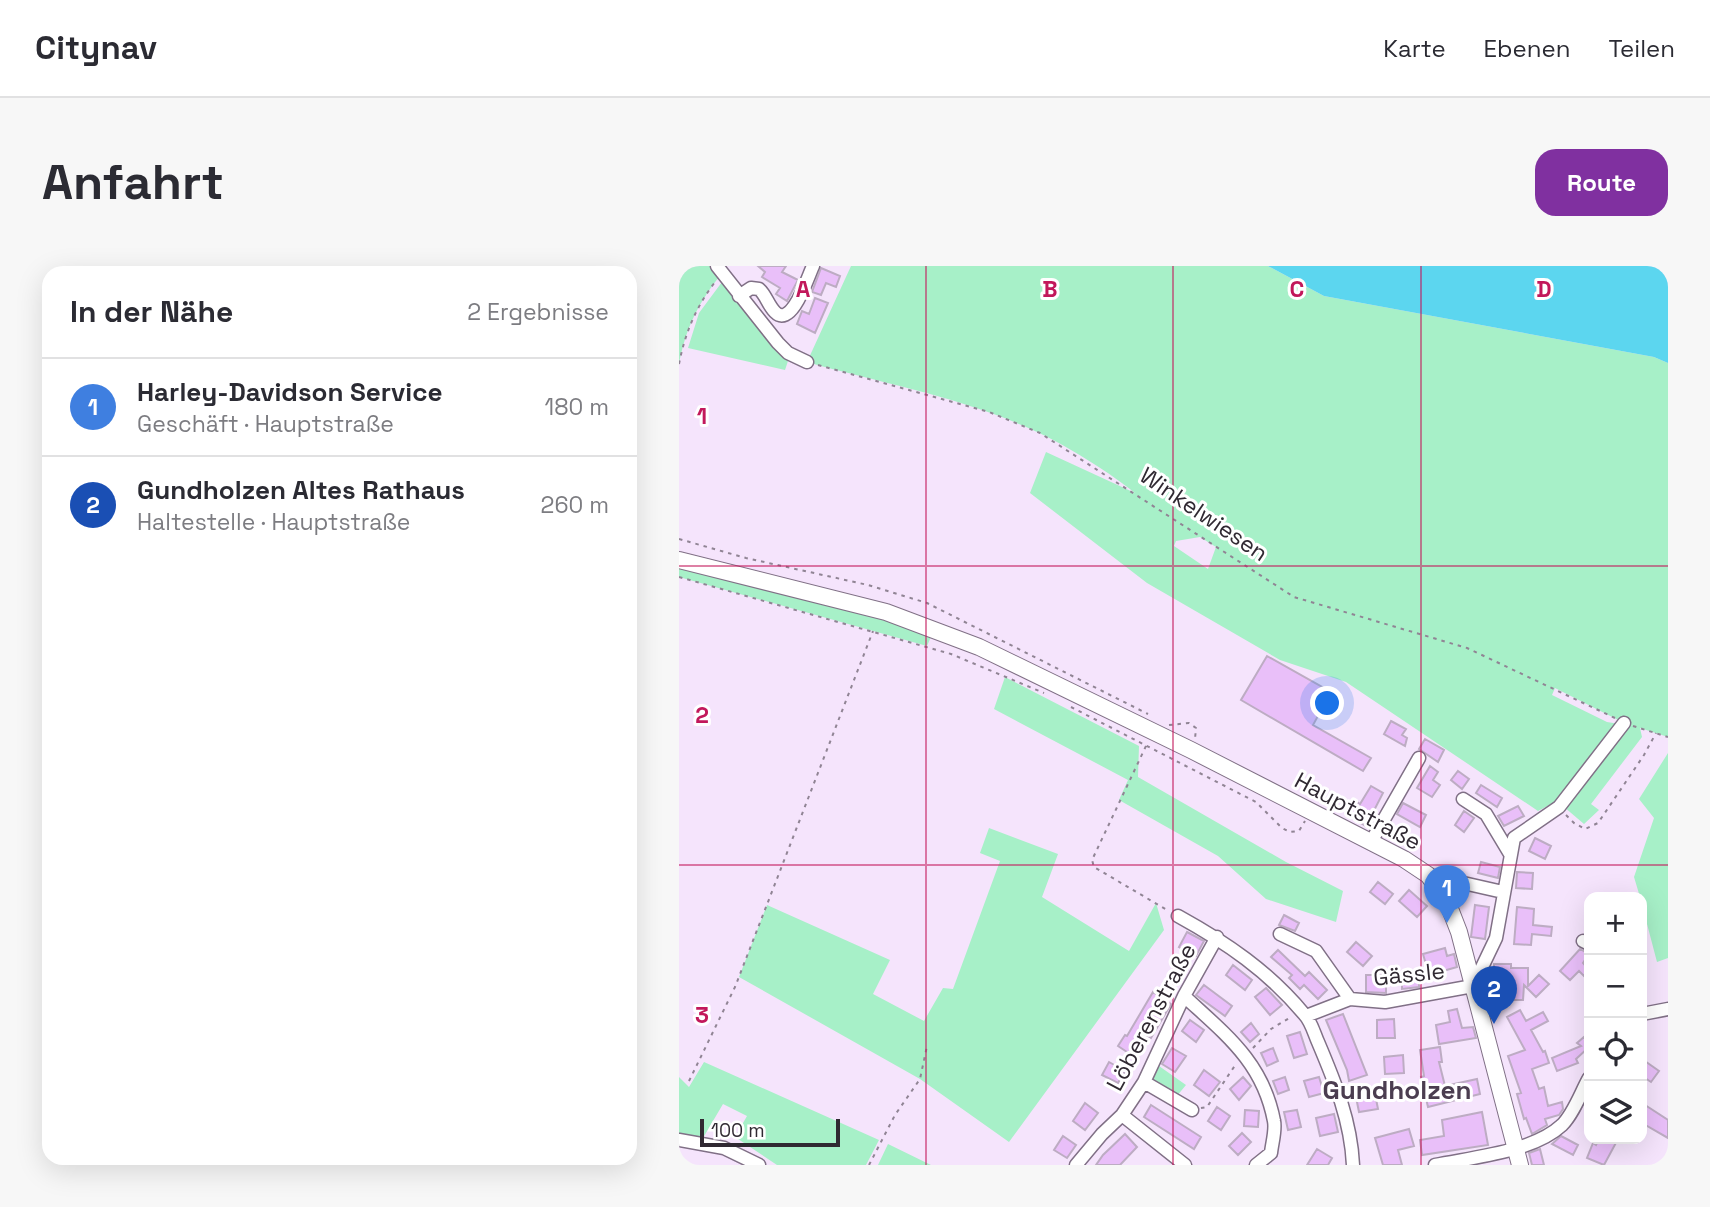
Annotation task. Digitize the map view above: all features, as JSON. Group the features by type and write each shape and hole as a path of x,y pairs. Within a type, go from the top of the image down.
{"main road":[{"name":"Hauptstraße","path":"679,560 886,612 979,647 1255,782 1404,859 1427,875 1447,901 1459,932 1520,1165"}],"street":[{"path":"739,296 751,288 759,289 775,313 781,316 786,314 795,306 813,266"},
{"path":"725,269 739,296 778,343 788,353 807,362"},
{"path":"1473,986 1496,938 1514,838 1559,807 1619,720"},
{"path":"1371,842 1419,758"},
{"path":"1463,799 1486,814 1510,854"},
{"path":"1427,875 1503,892"},
{"path":"1178,916 1217,937 1256,964 1307,1016 1340,1093 1353,1165"},
{"name":"Gässle","path":"1280,934 1316,951 1350,999"},
{"name":"Löberenstraße","path":"1076,1165 1122,1115 1144,1082 1184,996 1217,937"},
{"name":"Gässle","path":"1307,1016 1350,999 1385,1002 1473,986"},
{"path":"1184,996 1239,1046 1261,1078 1275,1123 1271,1153 1256,1165"},
{"path":"1647,1010 1668,1009"},
{"path":"1435,1165 1514,1149 1546,1138 1565,1123 1587,1081"},
{"path":"1144,1082 1192,1110"},
{"path":"1122,1115 1185,1165"},
{"path":"679,1140 725,1148 759,1165"}],"path":[{"path":"679,364 682,346 695,310 725,269"},
{"name":"Winkelwiesen","path":"807,362 989,412 1040,433 1294,597 1467,648 1619,720 1668,737"},
{"path":"679,577 951,653 1051,696"},
{"path":"689,1081 735,988 873,630"},
{"path":"1063,702 1256,802 1282,828 1290,832 1299,831 1311,811"},
{"path":"1559,807 1574,823 1585,829 1598,823 1656,733"},
{"path":"1147,745 1092,860 1094,867 1178,916"},
{"path":"869,1165 895,1115 920,1079 927,1046"}],"green space":[{"path":"679,266 717,266 722,273 695,316 685,338 679,364"},
{"path":"851,266 1268,266 1324,296 1654,357 1668,363 1668,737 1640,728 1642,737 1591,804 1599,810 1584,824 1557,801 1538,811 1346,682 1280,660 1147,583 1030,493 1046,452 1135,493 1079,455 1033,430 967,405 807,362","holes":["1200,537 1216,547 1208,569 1174,546 1176,541","1555,688 1624,723 1632,726 1607,722 1552,695"]},
{"path":"722,282 789,358 785,370 688,348 699,313"},
{"path":"679,560 934,630 927,646 679,577"},
{"path":"1005,677 1139,746 1138,777 1286,862 1343,891 1336,922 1266,899 1218,856 1119,800 1128,780 994,709"},
{"path":"1668,753 1668,958 1657,962 1647,924 1647,892 1638,892 1634,877 1654,818 1639,799"},
{"path":"989,828 1058,854 1042,897 1129,951 1156,903 1164,930 1009,1142 920,1079 739,977 767,905 890,960 873,994 924,1021 943,988 953,989 1000,861 980,853"},
{"path":"704,1062 879,1140 866,1165 777,1165 735,1137 747,1116 723,1104 703,1138 679,1134 679,1077 689,1087"},
{"path":"1159,1066 1186,1085 1176,1097 1148,1081"},
{"path":"888,1144 931,1165 878,1165"}],"water":[{"path":"1268,266 1668,266 1668,363 1654,357 1324,296"}],"building":[{"path":"758,266 786,266 782,272 798,280 787,301 776,294 780,288 762,277 765,272"},
{"path":"821,268 840,276 836,287 826,283 821,295 812,292"},
{"path":"815,298 828,303 815,333 797,324 802,311 809,314"},
{"path":"1267,656 1331,692 1313,725 1371,758 1363,771 1241,700"},
{"path":"1391,721 1406,729 1402,735 1407,738 1405,746 1384,734"},
{"path":"1425,739 1444,750 1438,762 1419,749"},
{"path":"1430,766 1438,772 1433,780 1440,785 1432,797 1417,788"},
{"path":"1458,771 1469,779 1462,789 1451,780"},
{"path":"1481,785 1502,798 1497,807 1476,793"},
{"path":"1371,786 1383,793 1366,826 1349,816"},
{"path":"1403,803 1426,815 1420,827 1397,814"},
{"path":"1518,806 1524,816 1504,826 1498,816"},
{"path":"1464,811 1474,818 1464,832 1455,825"},
{"path":"1535,838 1551,846 1545,859 1529,851"},
{"path":"1481,862 1500,867 1498,878 1478,873"},
{"path":"1517,872 1533,873 1532,889 1516,888"},
{"path":"1378,882 1393,894 1385,904 1370,892"},
{"path":"1409,890 1427,906 1417,917 1399,901"},
{"path":"1475,905 1489,907 1485,939 1471,937"},
{"path":"1517,907 1534,909 1533,925 1552,927 1551,936 1532,934 1531,945 1514,944"},
{"path":"1284,915 1299,923 1295,931 1279,925"},
{"path":"1187,932 1204,941 1196,956 1179,947"},
{"path":"1356,942 1372,956 1363,966 1347,952"},
{"path":"1445,948 1447,956 1454,954 1457,967 1429,975 1423,954"},
{"path":"1580,949 1584,951 1584,976 1579,971 1570,980 1560,971"},
{"path":"1278,950 1305,976 1309,972 1327,990 1318,999 1304,985 1300,989 1289,978 1292,975 1271,957"},
{"path":"1494,964 1528,968 1528,986 1539,975 1549,984 1536,997 1524,985 1523,1000 1508,1000 1509,980 1494,980"},
{"path":"1233,965 1252,980 1245,990 1226,975"},
{"path":"1366,975 1386,975 1386,993 1366,992"},
{"path":"1402,976 1419,977 1419,987 1402,989"},
{"path":"1204,985 1232,1006 1225,1016 1196,995"},
{"path":"1266,988 1282,1005 1270,1015 1255,997"},
{"path":"1153,992 1171,1004 1151,1038 1144,1034 1130,1054 1118,1046 1125,1035 1127,1036"},
{"path":"1457,1009 1462,1028 1473,1027 1476,1038 1439,1044 1436,1025 1450,1022 1448,1011"},
{"path":"1520,1010 1526,1021 1543,1012 1548,1021 1531,1030 1543,1052 1545,1051 1549,1063 1532,1069 1539,1089 1544,1087 1548,1106 1562,1102 1563,1109 1559,1115 1545,1119 1547,1125 1532,1134 1526,1118 1524,1119 1517,1094 1521,1093 1508,1056 1525,1050 1507,1017"},
{"path":"1343,1014 1367,1075 1349,1081 1326,1020"},
{"path":"1394,1019 1395,1038 1377,1038 1377,1020"},
{"path":"1190,1020 1204,1030 1196,1042 1182,1031"},
{"path":"1251,1023 1259,1034 1250,1042 1241,1032"},
{"path":"1300,1032 1307,1054 1294,1058 1287,1036"},
{"path":"1584,1037 1584,1052 1576,1059 1578,1063 1557,1071 1552,1058 1581,1046 1577,1043"},
{"path":"1440,1047 1442,1062 1439,1062 1445,1086 1477,1079 1480,1094 1428,1107 1421,1077 1424,1076 1420,1050"},
{"path":"1172,1048 1186,1056 1175,1072 1162,1064"},
{"path":"1273,1048 1278,1061 1267,1066 1261,1053"},
{"path":"1403,1055 1404,1073 1385,1074 1384,1057"},
{"path":"1109,1062 1125,1071 1118,1083 1102,1075"},
{"path":"1647,1063 1659,1071 1651,1082 1647,1079"},
{"path":"1204,1070 1220,1082 1209,1096 1194,1085"},
{"path":"1243,1077 1251,1086 1239,1100 1230,1089"},
{"path":"1285,1077 1289,1090 1278,1094 1273,1081"},
{"path":"1319,1077 1324,1093 1309,1097 1304,1081"},
{"path":"1375,1094 1378,1109 1359,1112 1356,1097"},
{"path":"1085,1103 1098,1113 1085,1130 1073,1121"},
{"path":"1151,1105 1201,1137 1194,1149 1144,1117"},
{"path":"1647,1106 1668,1120 1668,1138 1647,1126"},
{"path":"1217,1107 1230,1116 1221,1130 1208,1121"},
{"path":"1245,1110 1259,1111 1258,1127 1244,1126"},
{"path":"1297,1110 1301,1127 1288,1130 1284,1112"},
{"path":"1482,1112 1488,1145 1422,1155 1420,1140 1444,1136 1442,1120"},
{"path":"1334,1114 1338,1132 1320,1136 1316,1118"},
{"path":"1409,1129 1414,1146 1398,1150 1402,1165 1383,1165 1375,1138"},
{"path":"1242,1133 1251,1142 1238,1155 1229,1146"},
{"path":"1125,1134 1137,1147 1120,1165 1096,1165 1103,1155"},
{"path":"1063,1136 1076,1145 1067,1158 1054,1150"},
{"path":"1561,1136 1578,1145 1573,1155 1552,1144"},
{"path":"1593,1144 1615,1144 1604,1165 1587,1158"},
{"path":"1317,1149 1332,1158 1328,1165 1307,1165"},
{"path":"1540,1149 1544,1165 1532,1165 1529,1153"}],"place":[{"name":"Harley-Davidson Service","path":"1447,923"},
{"name":"Gundholzen Altes Rathaus","path":"1494,1024"}],"district":[{"name":"Gundholzen","path":"1397,1090"}]}
